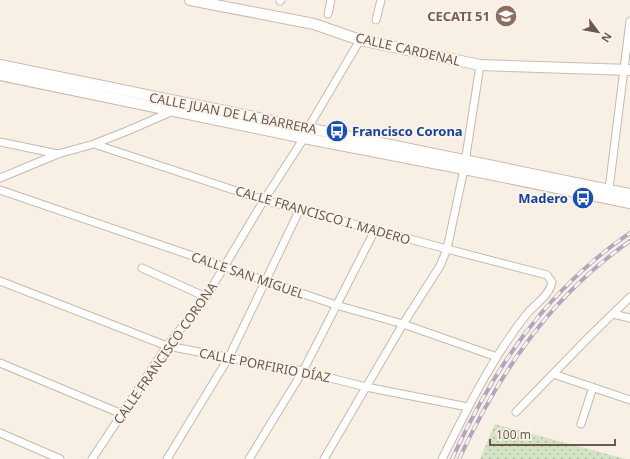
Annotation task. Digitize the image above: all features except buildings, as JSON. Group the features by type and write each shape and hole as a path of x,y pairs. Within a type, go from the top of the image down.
{"main road":[{"name":"CALLE CARDENAL","path":"190,0 314,24 360,40 480,65 627,70"},
{"name":"CALLE JUAN DE LA BARRERA","path":"0,65 304,138 610,189 630,194"},
{"name":"CALLE JUAN DE LA BARRERA","path":"0,74 175,106 308,128 630,203"}],"street":[{"path":"328,14 331,0"},
{"path":"376,20 381,0"},
{"path":"610,189 627,70 630,21"},
{"name":"CALLE FRANCISCO CORONA","path":"92,459 167,346 206,297 264,200 304,138 308,128 360,40"},
{"path":"324,459 402,324 440,266 447,249 464,165 480,65"},
{"path":"0,178 58,154 94,144 132,129 175,106"},
{"path":"0,142 58,154"},
{"name":"CALLE FRANCISCO I. MADERO","path":"94,144 264,200 547,275 552,282 551,288 527,314 497,357"},
{"name":"CALLE SAN MIGUEL","path":"0,190 336,305 402,324 497,357"},
{"path":"167,459 229,357 300,209"},
{"path":"249,459 303,371 375,230"},
{"path":"142,268 206,297"},
{"name":"CALLE PORFIRIO DÍAZ","path":"0,280 167,346 303,371 366,387 468,407"},
{"path":"516,412 630,297"},
{"path":"613,314 630,318"},
{"path":"442,459 468,407 497,357"},
{"path":"0,363 122,414"},
{"path":"553,374 630,400"},
{"path":"581,424 593,387"},
{"path":"0,433 60,459"}],"green space":[{"path":"495,424 626,459 480,459"}],"railway":[{"path":"452,459 486,393 525,333 573,280 600,255 630,233"},
{"path":"459,459 492,396 530,338 575,286 601,263 630,241"}],"place":[{"name":"CECATI 51","path":"506,16"},
{"name":"Francisco Corona","path":"337,131"},
{"name":"Madero","path":"583,198"}]}
